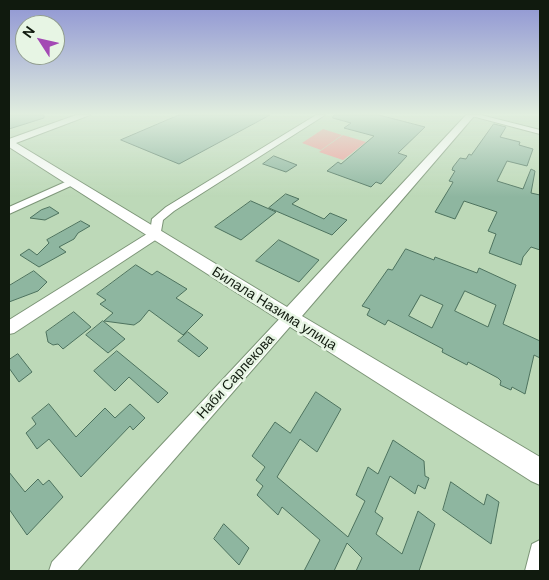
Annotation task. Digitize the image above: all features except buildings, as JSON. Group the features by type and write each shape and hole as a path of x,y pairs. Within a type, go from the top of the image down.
{"street":[{"name":"Билала Назима улица","path":"9,142 289,318 540,472"},
{"path":"9,328 156,234 158,219 170,209 278,142"},
{"name":"Наби Сарпекова","path":"60,571 447,142"},
{"path":"9,211 72,182"},
{"path":"537,571 540,552"}],"shaded area":[{"path":"303,142 332,142 321,150 302,143"},
{"path":"333,142 366,142 343,160 319,152"}]}
